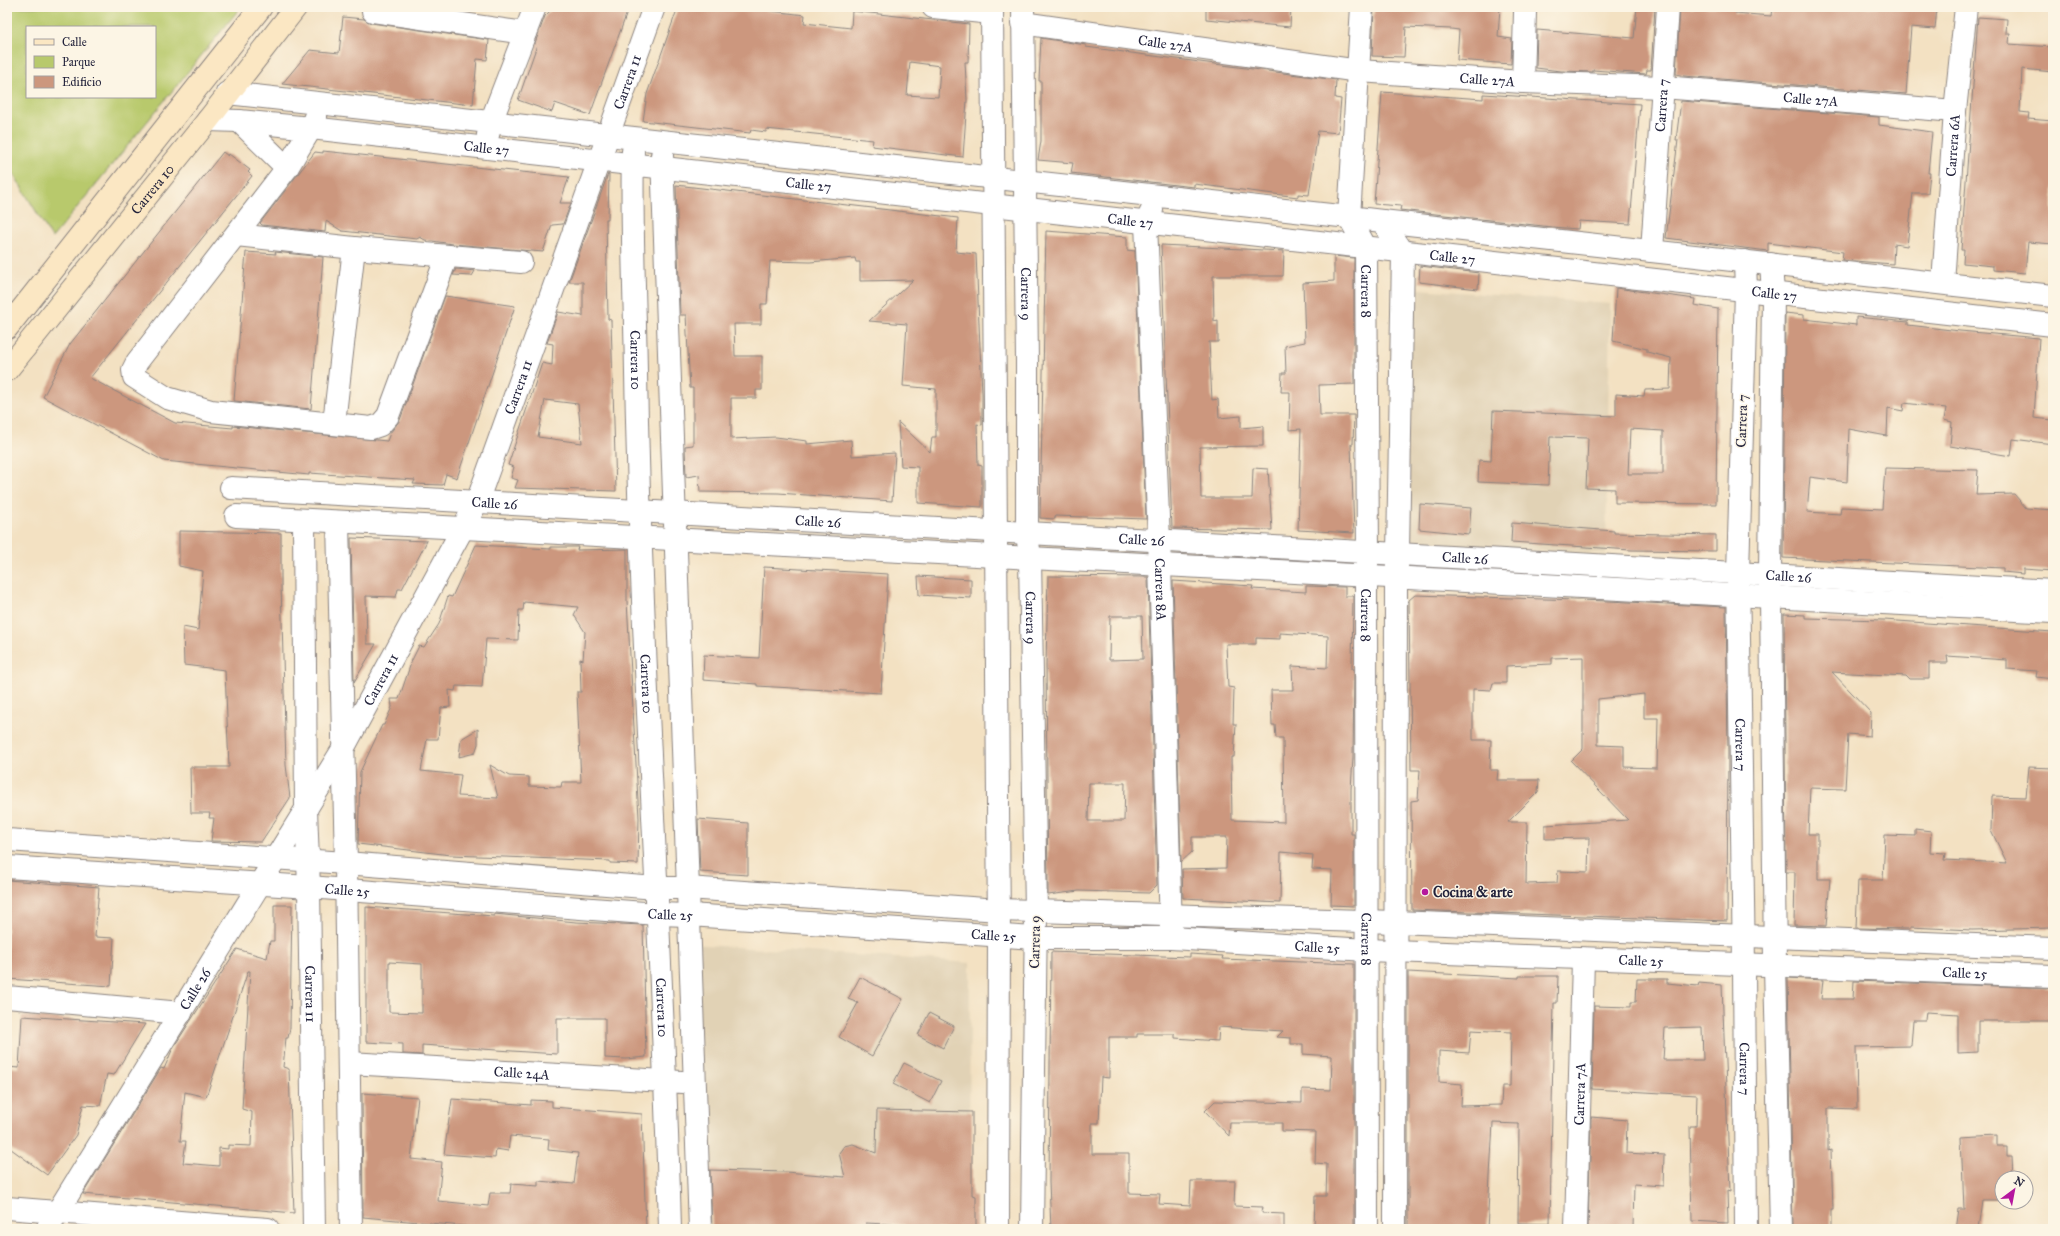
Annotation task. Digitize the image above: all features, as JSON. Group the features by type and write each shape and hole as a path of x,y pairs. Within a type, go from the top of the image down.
{"main road":[{"name":"Carrera 10","path":"7,328 261,7"},
{"name":"Carrera 10","path":"7,370 208,120 227,93 296,7"}],"street":[{"path":"486,148 490,122 535,7"},
{"name":"Carrera 11","path":"343,749 477,502 654,7"},
{"path":"933,7 992,10 999,910 998,1229"},
{"path":"1349,217 1362,7"},
{"name":"Carrera 7","path":"1652,251 1668,7"},
{"name":"Carrera 6A","path":"1943,283 1955,111 1966,7"},
{"path":"373,11 423,13 525,33"},
{"path":"1523,82 1525,12"},
{"name":"Calle 27A","path":"1022,15 1359,71 1523,82 1663,87 1955,111"},
{"name":"Carrera 9","path":"1022,15 1027,361 1027,533 1030,558 1036,910 1032,1229"},
{"name":"Calle 27","path":"227,93 608,134 2053,296"},
{"path":"320,102 311,128 287,168 137,362 133,370 134,377 167,398 210,411 371,428 380,425 388,416 447,256"},
{"name":"Calle 27","path":"208,120 239,121 311,128 2053,325"},
{"path":"239,121 287,168"},
{"name":"Carrera 10","path":"634,138 633,165 638,511 641,537 657,914 667,1081 670,1229"},
{"path":"662,141 700,1229"},
{"name":"Carrera 8A","path":"1158,196 1146,223 1160,565 1171,938"},
{"name":"Carrera 8","path":"1349,217 1366,248 1368,552 1366,575 1368,921 1367,1229"},
{"path":"1382,221 1403,252"},
{"path":"236,235 354,248 521,262"},
{"path":"334,424 354,248"},
{"name":"Carrera 8","path":"1395,1229 1394,951 1396,577 1398,554 1403,252"},
{"name":"Carrera 7","path":"1745,261 1746,290 1738,573 1744,965 1746,1229"},
{"name":"Carrera 7","path":"1771,264 1773,293 1770,575 1772,597 1776,937 1775,966 1781,1229"},
{"name":"Calle 26","path":"230,488 2053,591"},
{"name":"Calle 26","path":"236,516 2053,612"},
{"name":"Carrera 11","path":"304,520 306,809 309,887 314,1229"},
{"name":"Carrera 11","path":"338,522 347,889 351,1229"},
{"path":"649,733 682,730"},
{"name":"Calle 26","path":"52,1221 343,749"},
{"name":"Calle 25","path":"7,840 308,860 656,888 688,888 999,910 1368,921 2053,948"},
{"name":"Calle 25","path":"7,867 347,889 657,914 999,934 1035,938 1171,938 1367,950 2053,976"},
{"name":"Carrera 7A","path":"1576,1229 1583,959"},
{"path":"7,997 181,1013"},
{"name":"Calle 24A","path":"349,1063 695,1082"},
{"path":"7,1208 52,1221 268,1229"}],"shaded area":[{"path":"1406,288 1610,304 1606,554 1405,542"},
{"path":"691,944 970,963 969,1200 705,1175"}],"green space":[{"path":"7,7 241,7 52,238 7,163"}],"building":[{"path":"554,7 629,7 590,115 555,103 552,112 518,100 536,48 535,43 545,16"},
{"path":"678,7 737,7 805,15 804,23 851,28 852,11 969,24 968,62 965,62 967,100 963,157 872,146 873,140 766,129 766,132 751,130 750,133 643,121 647,94","holes":["910,62 940,66 938,97 907,95"]},
{"path":"1206,7 1291,7 1290,27 1206,19"},
{"path":"1374,7 1500,7 1498,37 1512,39 1511,64 1457,60 1459,30 1451,29 1406,27 1404,57 1372,56"},
{"path":"1637,7 1655,7 1651,70 1647,70 1646,74 1593,70 1593,72 1561,71 1536,68 1537,30 1634,38"},
{"path":"1680,7 1735,7 1735,13 1771,16 1772,7 1937,7 1935,29 1911,27 1906,94 1684,76 1676,74"},
{"path":"343,17 364,19 371,23 489,40 487,60 477,59 473,105 282,84 310,50 339,53"},
{"path":"1978,17 2007,19 2006,33 2010,33 2009,44 2053,47 2053,72 2022,69 2020,112 2029,113 2028,119 2053,121 2053,244 2028,242 2025,273 1993,270 1993,266 1963,263 1964,250 1961,250"},
{"path":"1041,38 1086,45 1086,47 1336,80 1335,98 1341,99 1338,133 1318,131 1309,195 1298,194 1298,197 1194,184 1194,187 1071,173 1073,163 1038,160 1041,141 1041,81 1039,81"},
{"path":"1382,92 1483,99 1483,94 1640,104 1630,224 1579,221 1578,229 1552,227 1400,210 1401,206 1374,204"},
{"path":"1681,101 1879,117 1879,125 1932,132 1928,173 1930,173 1928,193 1913,193 1907,246 1894,244 1893,264 1842,260 1843,252 1768,243 1768,251 1666,238 1678,140 1676,140"},
{"path":"323,151 569,177 560,203 571,203 563,224 552,225 543,252 453,244 425,240 420,237 417,239 342,231 326,221 325,232 262,225 260,223 315,152 323,153"},
{"path":"223,152 228,156 229,154 250,170 248,172 252,176 90,378 175,423 233,428 233,426 387,441 390,433 400,420 445,296 515,306 457,478 446,474 443,485 413,484 415,480 309,473 309,475 164,461 43,397 70,344"},
{"path":"609,174 608,219 606,219 608,319 611,320 616,491 515,488 518,480 511,478 514,467 508,465 542,363 552,365 553,344 547,343 558,312 583,316 583,282 569,282","holes":["545,400 578,404 582,443 538,437"]},
{"path":"676,185 958,218 956,252 976,254 982,394 982,425 977,424 978,465 982,466 982,507 918,503 918,467 901,466 898,422 930,452 932,437 936,437 936,389 903,386 907,324 869,321 913,280 860,281 860,262 856,262 855,258 810,262 770,261 767,304 761,304 761,324 734,324 735,356 762,356 762,390 756,390 756,398 731,398 731,439 776,437 807,441 807,444 851,440 852,456 895,453 892,501 778,493 700,492 699,475 686,477 685,446 693,445 693,388 690,388 686,315 680,315"},
{"path":"1046,231 1127,237 1127,250 1135,251 1146,519 1055,516 1055,519 1040,518"},
{"path":"1161,245 1284,251 1283,276 1213,276 1214,321 1218,320 1218,342 1209,342 1212,400 1218,399 1219,418 1241,416 1241,428 1263,426 1263,446 1200,447 1201,498 1252,498 1253,468 1268,469 1272,530 1172,528"},
{"path":"246,252 276,254 275,252 323,257 311,409 234,401"},
{"path":"1334,256 1354,258 1354,384 1319,385 1320,415 1354,415 1353,444 1351,444 1354,533 1298,530 1301,429 1289,430 1290,392 1281,392 1282,373 1286,373 1285,346 1305,342 1303,283 1334,281"},
{"path":"1420,266 1479,273 1478,289 1419,282"},
{"path":"456,269 475,271 472,276 453,275"},
{"path":"1616,288 1695,299 1694,305 1718,309 1716,504 1615,503 1615,489 1586,488 1588,438 1550,437 1548,485 1478,482 1479,460 1491,461 1493,411 1616,416 1616,394 1644,396 1645,390 1670,389 1671,358 1647,352 1647,349 1613,341","holes":["1630,429 1663,431 1663,474 1628,474"]},
{"path":"1785,313 1804,315 1804,319 1856,325 1856,317 1908,322 1908,325 1960,331 2039,338 2034,418 2053,420 2053,444 2013,439 2011,456 1950,446 1952,422 1944,420 1946,408 1904,403 1903,411 1888,408 1887,436 1849,429 1847,482 1810,477 1807,512 1840,514 1841,507 1882,509 1885,468 1978,470 1976,495 2014,494 2026,508 2053,510 2053,571 2023,569 2023,574 2003,572 2003,568 1783,558"},
{"path":"1420,504 1471,508 1469,534 1419,529"},
{"path":"1512,523 1614,531 1614,533 1716,535 1716,551 1631,550 1511,542"},
{"path":"179,531 281,533 286,765 290,798 261,842 211,841 214,818 209,818 210,813 191,813 190,767 229,767 225,670 184,665 183,627 198,630 203,571 179,566"},
{"path":"351,538 427,541 402,589 398,589 396,597 366,596 367,644 376,644 354,682"},
{"path":"476,545 551,549 551,547 578,547 577,550 627,549 627,601 639,818 638,864 610,863 610,861 451,855 358,844 360,772 392,707 391,699 399,699 412,660 419,646 424,647 439,624 448,596 452,597","holes":["524,602 578,607 574,615 585,632 583,660 580,659 581,692 577,692 581,782 562,782 561,787 529,786 529,777 509,776 490,765 498,798 458,796 461,775 421,771 427,739 438,739 441,708 450,707 449,690 455,691 456,686 482,687 486,639 518,640 519,610 523,610"]},
{"path":"764,567 888,574 881,693 757,686 757,684 703,680 704,655 759,658"},
{"path":"918,576 971,579 971,598 919,595"},
{"path":"1048,576 1148,577 1157,885 1149,893 1079,891 1048,895 1046,664","holes":["1110,616 1142,616 1143,659 1109,660","1089,783 1125,783 1124,821 1088,821"]},
{"path":"1173,581 1253,586 1252,589 1306,592 1306,586 1345,587 1345,596 1353,596 1352,669 1354,669 1351,834 1354,834 1354,906 1331,905 1332,870 1312,869 1313,855 1281,852 1280,903 1183,898 1182,869 1226,868 1227,837 1192,837 1192,852 1181,862","holes":["1280,633 1328,636 1327,668 1292,666 1293,690 1271,690 1272,725 1275,725 1276,738 1283,738 1284,822 1232,820 1231,757 1234,757 1236,724 1233,724 1234,688 1228,687 1226,644 1256,644 1256,638 1280,639"]},
{"path":"1415,595 1609,601 1726,607 1728,753 1727,921 1412,910 1411,801 1418,800 1420,770 1411,770 1409,600","holes":["1583,657 1583,749 1571,761 1628,820 1545,825 1545,839 1589,838 1588,872 1558,871 1557,883 1526,884 1527,822 1508,822 1538,792 1539,780 1497,780 1498,770 1490,770 1491,740 1473,740 1473,689 1491,690 1493,683 1506,683 1506,666 1552,664 1552,658","1644,694 1644,718 1658,718 1657,768 1624,767 1624,746 1598,745 1598,699"]},
{"path":"1784,614 1805,615 1805,618 1884,620 2053,632 2053,679 2036,677 2037,671 2007,669 2007,660 1947,656 1948,663 1929,663 1929,679 1909,679 1906,676 1832,672 1871,713 1870,736 1848,734 1845,789 1810,788 1808,834 1818,834 1818,879 1830,879 1826,926 1794,925 1795,872 1786,872"},
{"path":"478,729 478,744 475,753 459,757 461,739"},
{"path":"2029,767 2053,768 2053,928 1972,930 1910,927 1910,929 1856,928 1858,880 1883,880 1885,835 1915,836 1915,829 1931,831 1930,852 1945,853 1944,860 2007,863 1991,830 1992,796 2026,797"},
{"path":"698,819 748,823 748,875 700,872"},
{"path":"7,880 99,887 95,937 114,938 111,986 7,979"},
{"path":"274,905 292,905 290,1028 288,1038 286,1038 283,1067 289,1069 294,1213 83,1194 161,1068 164,1069 173,1048 237,949 267,958 270,941 274,941","holes":["248,971 250,971 242,1109 252,1112 251,1146 228,1145 228,1149 219,1148 219,1166 183,1163 186,1141 180,1141 185,1092 206,1097"]},
{"path":"366,907 494,916 494,914 576,922 643,925 646,1057 626,1059 605,1058 605,1018 557,1018 557,1054 422,1045 422,1055 403,1054 403,1044 366,1042","holes":["389,962 422,964 422,1013 389,1012"]},
{"path":"1051,952 1190,957 1190,954 1223,956 1222,959 1354,964 1354,1229 1314,1229 1315,1196 1326,1196 1327,1164 1315,1163 1316,1132 1282,1131 1282,1123 1230,1123 1229,1136 1205,1111 1215,1101 1302,1103 1302,1089 1331,1090 1332,1056 1303,1054 1303,1044 1291,1044 1291,1038 1277,1037 1283,1031 1219,1027 1218,1041 1175,1038 1175,1034 1137,1034 1137,1037 1109,1037 1109,1078 1101,1077 1099,1123 1092,1123 1092,1154 1129,1154 1129,1193 1160,1194 1159,1204 1190,1206 1191,1181 1235,1181 1234,1206 1263,1207 1262,1213 1284,1214 1284,1229 1051,1229 1049,1182"},
{"path":"1408,972 1519,978 1519,976 1558,976 1557,1003 1554,1003 1550,1224 1518,1223 1519,1124 1493,1123 1487,1229 1408,1229","holes":["1471,1030 1511,1032 1510,1086 1502,1086 1501,1105 1461,1106 1462,1084 1439,1082 1439,1051 1469,1053"]},
{"path":"860,977 903,999 872,1056 839,1037 858,1003 848,999"},
{"path":"1788,978 1823,980 1821,999 1853,999 1854,981 2053,988 2053,1021 1978,1021 1978,1052 1958,1053 1958,1014 1926,1012 1925,1020 1913,1020 1911,1046 1856,1047 1857,1109 1828,1108 1828,1151 1831,1150 1833,1210 1831,1210 1831,1229 1793,1229"},
{"path":"1637,979 1667,979 1667,983 1698,986 1699,983 1722,985 1730,1191 1727,1190 1728,1223 1692,1221 1690,1126 1696,1126 1697,1095 1592,1089 1594,1006 1631,1007 1631,1002 1636,1002","holes":["1702,1027 1703,1060 1663,1060 1665,1028"]},
{"path":"929,1013 954,1026 943,1048 918,1035"},
{"path":"22,1016 145,1024 114,1075 107,1074 100,1106 83,1105 76,1135 47,1175 7,1146 7,1067 19,1068"},
{"path":"904,1063 941,1081 930,1103 893,1084"},
{"path":"362,1093 418,1097 411,1159 442,1162 438,1201 488,1206 490,1193 510,1193 511,1184 538,1186 538,1181 574,1184 578,1153 548,1150 549,1139 510,1136 508,1151 496,1149 495,1158 444,1154 452,1099 531,1105 531,1100 552,1101 552,1107 642,1114 646,1229 485,1228 363,1217"},
{"path":"877,1110 972,1112 972,1195 976,1196 976,1229 905,1229 905,1225 866,1223 865,1229 712,1229 710,1170 786,1172 845,1177 839,1153 844,1146 853,1144 876,1153"},
{"path":"1591,1117 1627,1120 1626,1153 1664,1155 1663,1186 1634,1184 1633,1229 1588,1229"},
{"path":"1997,1136 1997,1146 2007,1146 2007,1155 2011,1155 2012,1170 1994,1170 1994,1200 1982,1200 1978,1229 1955,1229 1958,1208 1964,1208 1961,1138"}],"place":[{"name":"Cocina & arte","path":"1425,892"}]}
